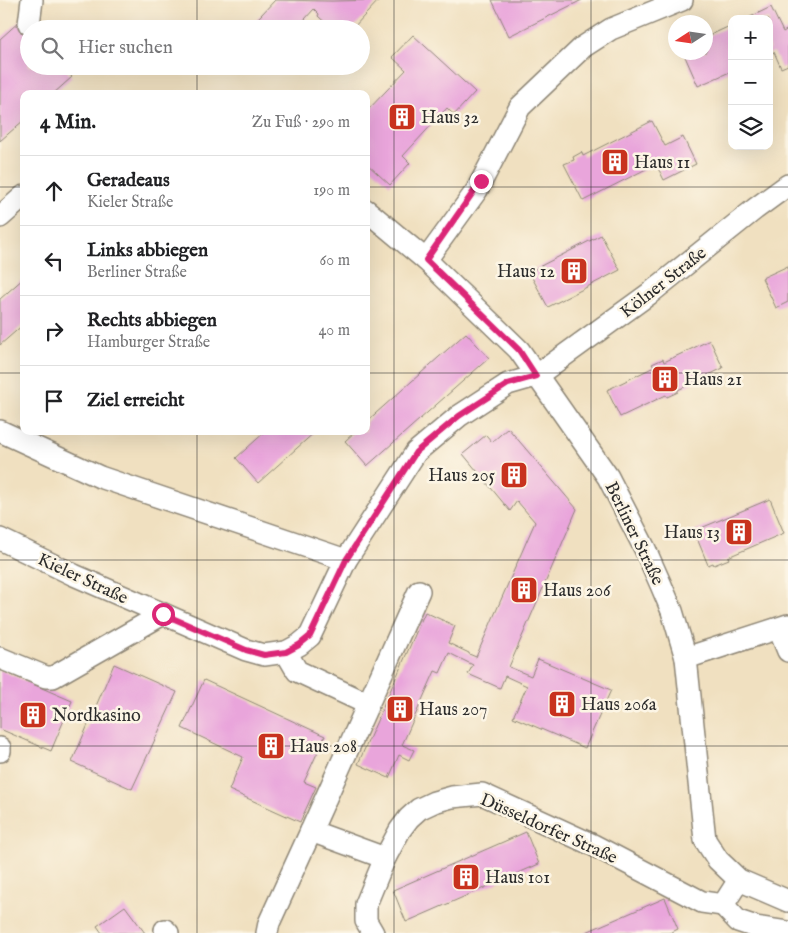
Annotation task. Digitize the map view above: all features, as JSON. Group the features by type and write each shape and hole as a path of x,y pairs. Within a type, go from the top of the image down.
{"street":[{"path":"30,20 32,0"},
{"path":"426,260 477,190 520,106 590,42 611,29 682,0"},
{"name":"Kölner Straße","path":"536,376 649,294 750,213 788,186"},
{"path":"0,216 20,199"},
{"name":"Berliner Straße","path":"370,213 426,260 519,350 608,477 661,585 672,611 686,658 705,840 718,860 739,880 788,901"},
{"name":"Kieler Straße","path":"0,539 74,576 246,650 264,655 286,652 310,636 346,560 416,452 459,416 508,384 536,376"},
{"path":"0,431 100,477 346,560"},
{"path":"267,933 269,922 419,591"},
{"path":"0,658 46,677 53,677 163,614"},
{"path":"686,658 784,627 788,651"},
{"path":"286,652 297,671 368,704"},
{"name":"Düsseldorfer Straße","path":"372,933 366,921 366,904 384,858 400,830 419,809 434,802 452,797 482,794 593,845 702,902 723,905"},
{"path":"311,831 384,858"},
{"path":"739,880 723,905 738,921 756,927 788,932"}],"building":[{"path":"275,0 379,0 360,20 322,20 314,9 304,20 256,20"},
{"path":"492,0 582,0 509,36"},
{"path":"771,7 783,32 788,29 788,65 781,68 773,52 773,15 754,15"},
{"path":"20,21 20,75 70,75 72,77 57,90 20,90 20,124 0,141 0,39"},
{"path":"728,27 728,73 698,86 687,60 713,60 713,34"},
{"path":"413,35 475,92 454,115 447,108 403,156 410,163 390,185 370,167 370,108 406,70 392,57"},
{"name":"Haus 11","path":"652,121 665,146 683,137 696,164 664,180 656,164 583,201 564,164 574,160 573,157 582,152 583,156"},
{"name":"Haus 12","path":"601,235 620,270 548,307 529,272"},
{"path":"788,266 788,302 776,308 762,278"},
{"path":"20,282 20,328 0,345 0,299"},
{"path":"466,333 489,358 367,466 345,441 352,435 370,435 370,418"},
{"name":"Haus 21","path":"710,340 723,368 678,390 678,392 667,397 666,395 620,417 607,390 654,367 652,364 663,359 664,362"},
{"path":"508,428 577,509 509,667 531,676 538,659 611,690 585,748 513,717 527,686 505,676 500,688 468,674 473,665 449,653 440,673 435,671 402,745 414,750 409,760 399,755 389,778 358,764 425,612 455,626 448,643 476,657 535,522 517,501 510,511 463,454 486,435 492,442"},
{"path":"262,435 312,435 258,483 236,458"},
{"name":"Haus 13","path":"770,499 784,533 728,557 729,559 714,565 713,563 708,565 694,531"},
{"path":"114,664 177,692 132,789 72,762"},
{"name":"Nordkasino","path":"0,670 72,701 51,751 0,729"},
{"name":"Haus 208","path":"204,680 325,736 304,782 316,787 300,822 229,790 243,757 182,728"},
{"name":"Haus 101","path":"526,832 539,864 406,922 393,890"},
{"path":"665,898 678,929 670,933 584,933"},
{"path":"125,906 145,933 102,933 97,926"}],"place":[{"name":"Haus 32","path":"402,117"},
{"name":"Haus 11","path":"615,162"},
{"name":"Haus 12","path":"574,271"},
{"name":"Haus 21","path":"665,379"},
{"name":"Haus 205","path":"514,475"},
{"name":"Haus 13","path":"739,532"},
{"name":"Haus 206","path":"524,590"},
{"name":"Haus 206a","path":"562,704"},
{"name":"Haus 207","path":"400,709"},
{"name":"Nordkasino","path":"33,715"},
{"name":"Haus 208","path":"271,746"},
{"name":"Haus 101","path":"466,877"}],"route":[{"path":"163,614 246,650 264,655 286,652 299,645 310,636 346,560 416,452 459,416 508,384 536,376 519,350 426,260 477,190 481,181"}]}
